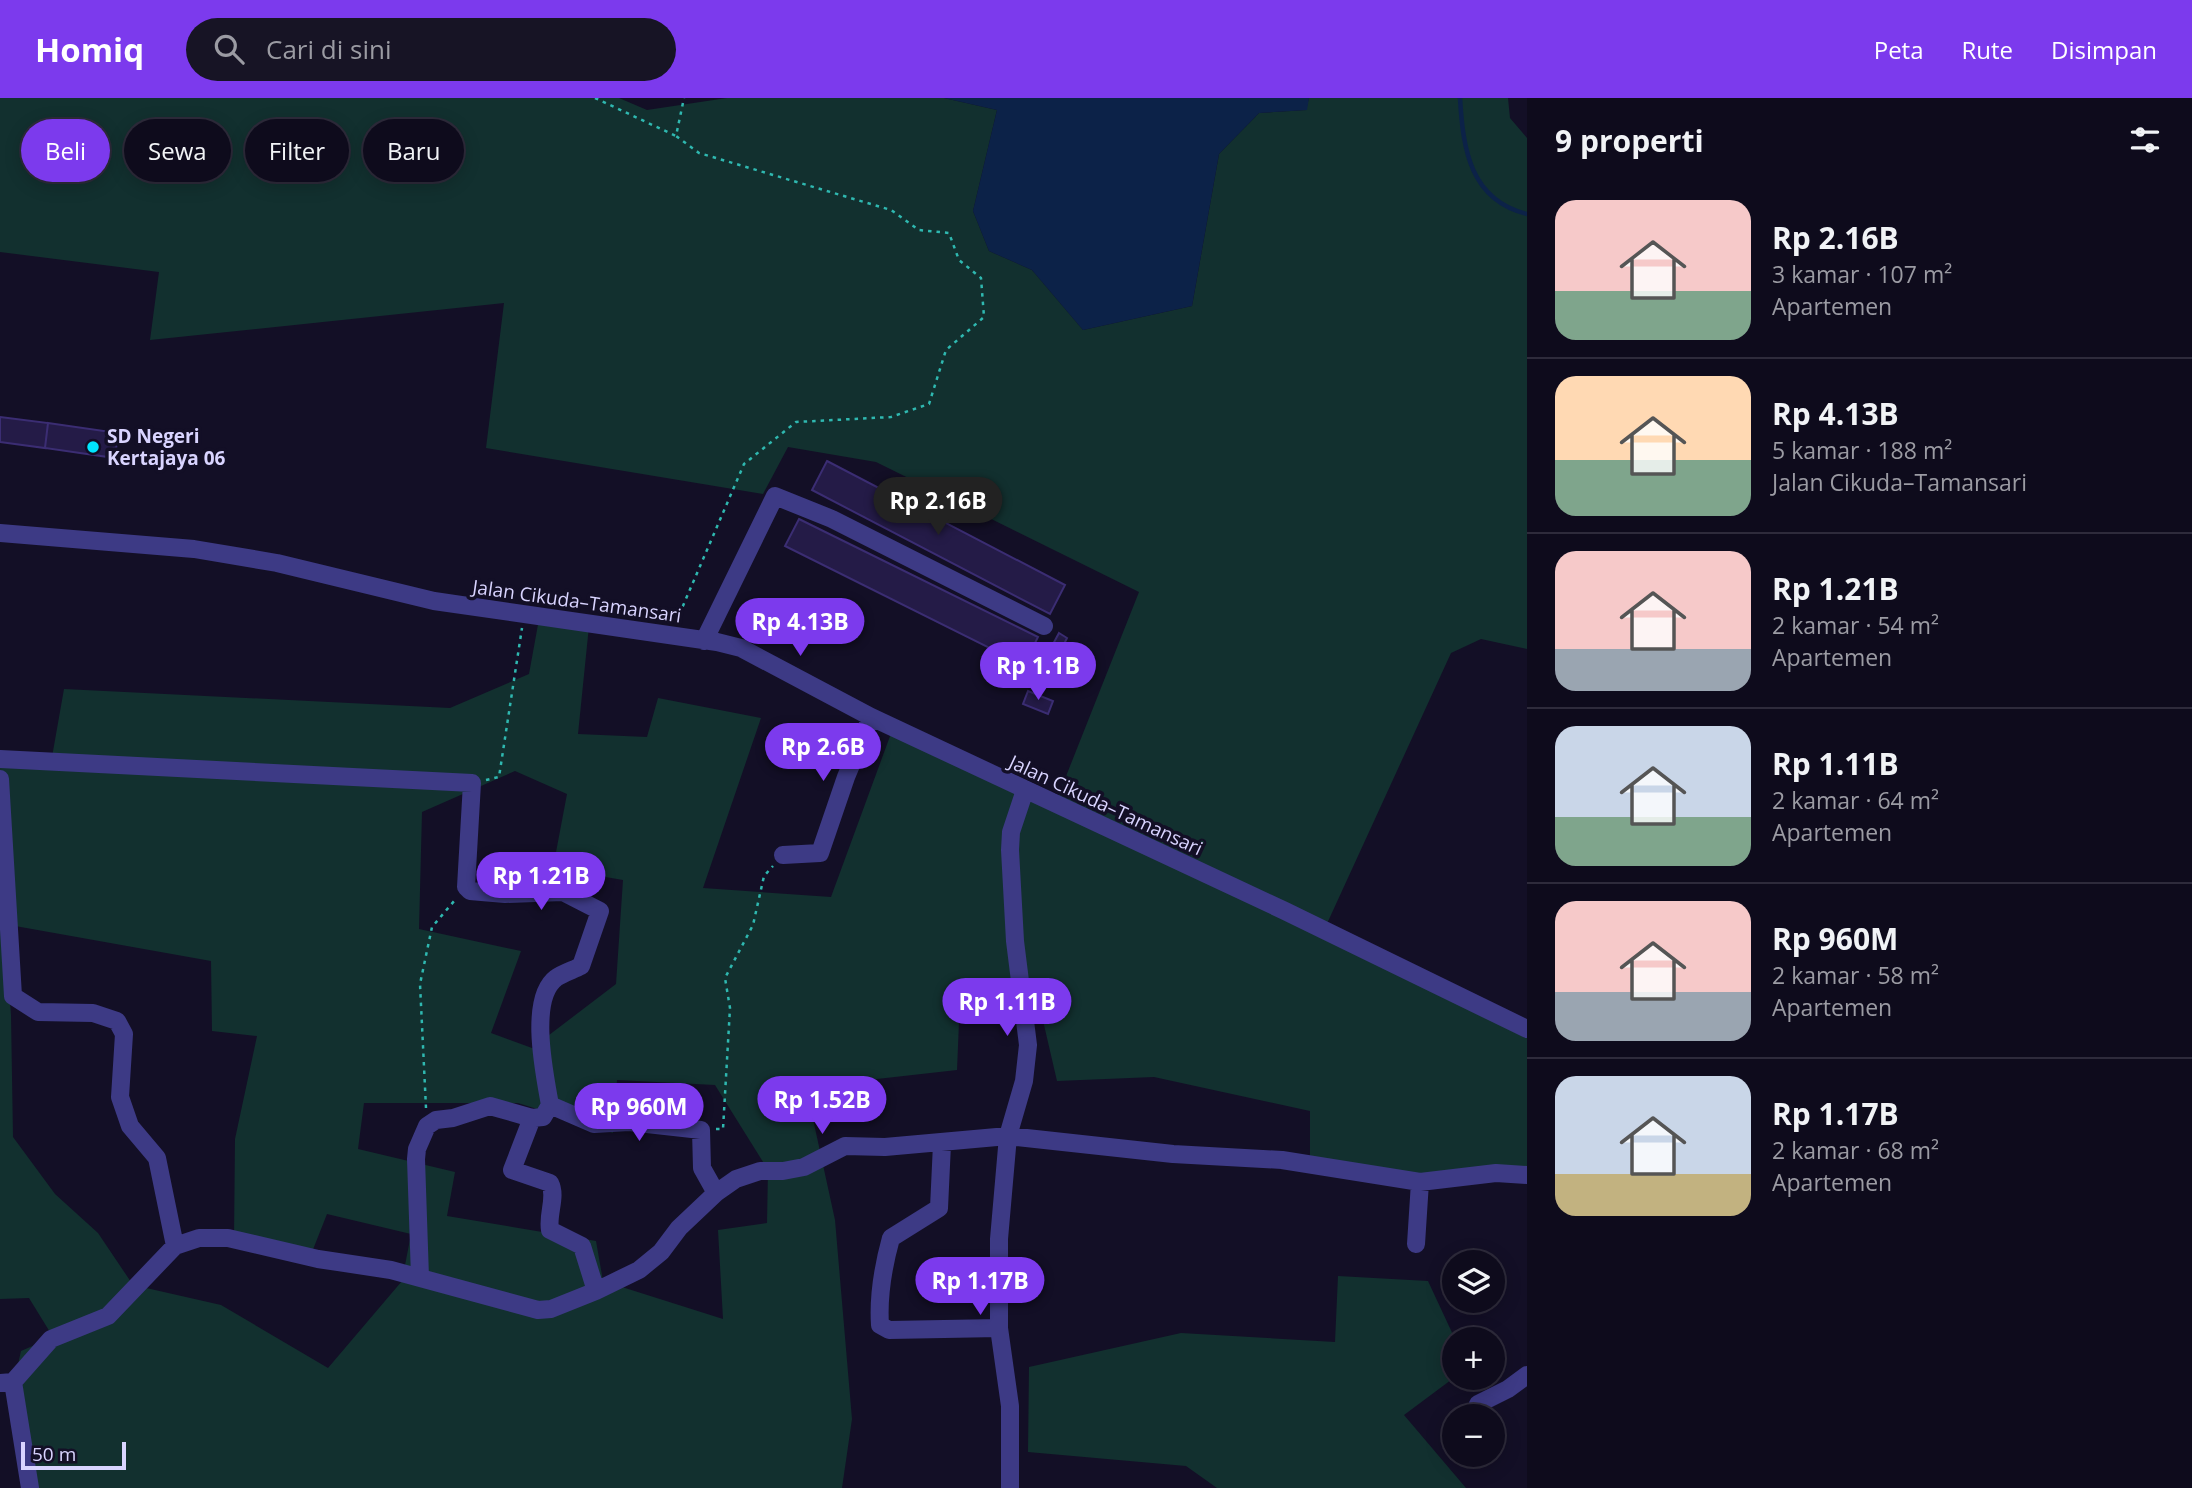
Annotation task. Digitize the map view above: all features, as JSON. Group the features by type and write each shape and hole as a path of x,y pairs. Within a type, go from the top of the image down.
{"street":[{"path":"704,641 775,496 832,519 1044,626"},
{"name":"Jalan Cikuda–Tamansari","path":"0,533 194,550 276,563 434,601 741,648 871,717 1284,911 1527,1029"},
{"path":"783,855 820,853 846,777 871,717"},
{"path":"0,759 472,783 466,887 470,891 505,894 563,892 600,911 581,966 554,979 545,997 539,1031 550,1105 543,1117 532,1118 490,1106 453,1118 436,1120 427,1126 417,1149 416,1159 420,1277"},
{"path":"0,779 13,996 38,1012 93,1013 117,1021 124,1034 120,1097 130,1125 157,1158 175,1246"},
{"path":"1009,1488 1010,1406 999,1328 999,1239 1008,1136 1024,1081 1028,1045 1015,941 1010,850 1011,832 1025,790"},
{"path":"550,1105 594,1124 629,1122 701,1130 702,1168 716,1193"},
{"path":"532,1118 512,1170 550,1183 553,1190 548,1220 550,1230 582,1246 596,1291"},
{"path":"30,1488 6,1382 51,1339 108,1316 175,1246 199,1238 228,1238 318,1259 391,1270 538,1310 551,1309 639,1270 661,1252 679,1228 716,1193 736,1179 760,1171 804,1167 845,1146 942,1144 1008,1136 1173,1154 1282,1160 1420,1182 1496,1173 1527,1175"},
{"path":"942,1144 939,1208 891,1238 881,1284 880,1325 889,1330 999,1328"},
{"path":"1416,1244 1420,1182"},
{"path":"1478,1404 1508,1389 1527,1375"}],"path":[{"path":"595,98 676,136 699,153 891,211 919,230 949,233 959,260 981,278 984,317 946,350 929,404 891,417 796,422 744,464 669,636"},
{"path":"676,136 684,98"},
{"path":"472,783 499,777 524,614"},
{"path":"701,1130 723,1129 730,1008 725,978 754,925 764,876 783,855"},
{"path":"427,1126 420,984 432,927 466,887"}],"green space":[{"path":"0,98 619,98 647,110 727,98 944,98 997,110 973,211 989,251 1032,270 1083,330 1192,306 1219,154 1259,113 1306,110 1309,98 1508,98 1510,118 1527,138 1527,649 1481,639 1451,653 1325,928 1527,1028 1527,1174 1386,1179 1310,1162 1310,1111 1154,1077 1057,1081 1038,999 960,998 957,1070 868,1080 813,1119 835,1220 852,1419 842,1488 23,1488 12,1391 21,1351 53,1337 29,1298 0,1299 0,755 52,757 64,689 450,708 529,674 539,619 589,626 578,734 647,737 658,698 761,718 703,888 831,897 893,728 1057,799 1139,592 876,462 788,447 763,494 486,448 504,303 150,340 159,272 0,252","holes":["515,771 567,794 553,868 623,880 616,984 532,1048 491,1033 521,951 419,929 422,812","4,924 211,961 212,1031 257,1036 235,1139 234,1239 312,1252 327,1214 411,1234 402,1281 328,1368 221,1305 133,1285 98,1233 55,1194 13,1137 11,1015","617,1080 715,1085 768,1170 767,1223 718,1230 723,1319 603,1281 596,1241 447,1216 455,1172 358,1149 364,1103 518,1103 613,1133"]},
{"path":"1338,1276 1428,1281 1449,1327 1442,1327 1442,1387 1404,1415 1442,1460 1442,1467 1448,1467 1466,1488 1217,1488 1186,1466 1028,1452 1029,1367 1181,1333 1335,1342"}],"water":[{"path":"944,98 1309,98 1307,110 1259,113 1219,154 1192,306 1083,330 1032,270 989,251 973,211 997,110"}],"building":[{"path":"0,417 48,423 45,448 0,442"},
{"path":"48,423 118,433 115,458 45,448"},
{"path":"827,461 1065,585 1050,614 812,490"},
{"path":"799,519 1038,637 1024,665 785,546"},
{"path":"1059,633 1067,638 1061,650 1052,646"},
{"path":"1028,691 1053,701 1048,714 1023,704"}],"waterway":[{"path":"1460,98 1467,153 1473,170 1493,197 1508,207 1527,214"}],"place":[{"name":"SD Negeri Kertajaya 06","path":"93,447"}]}
